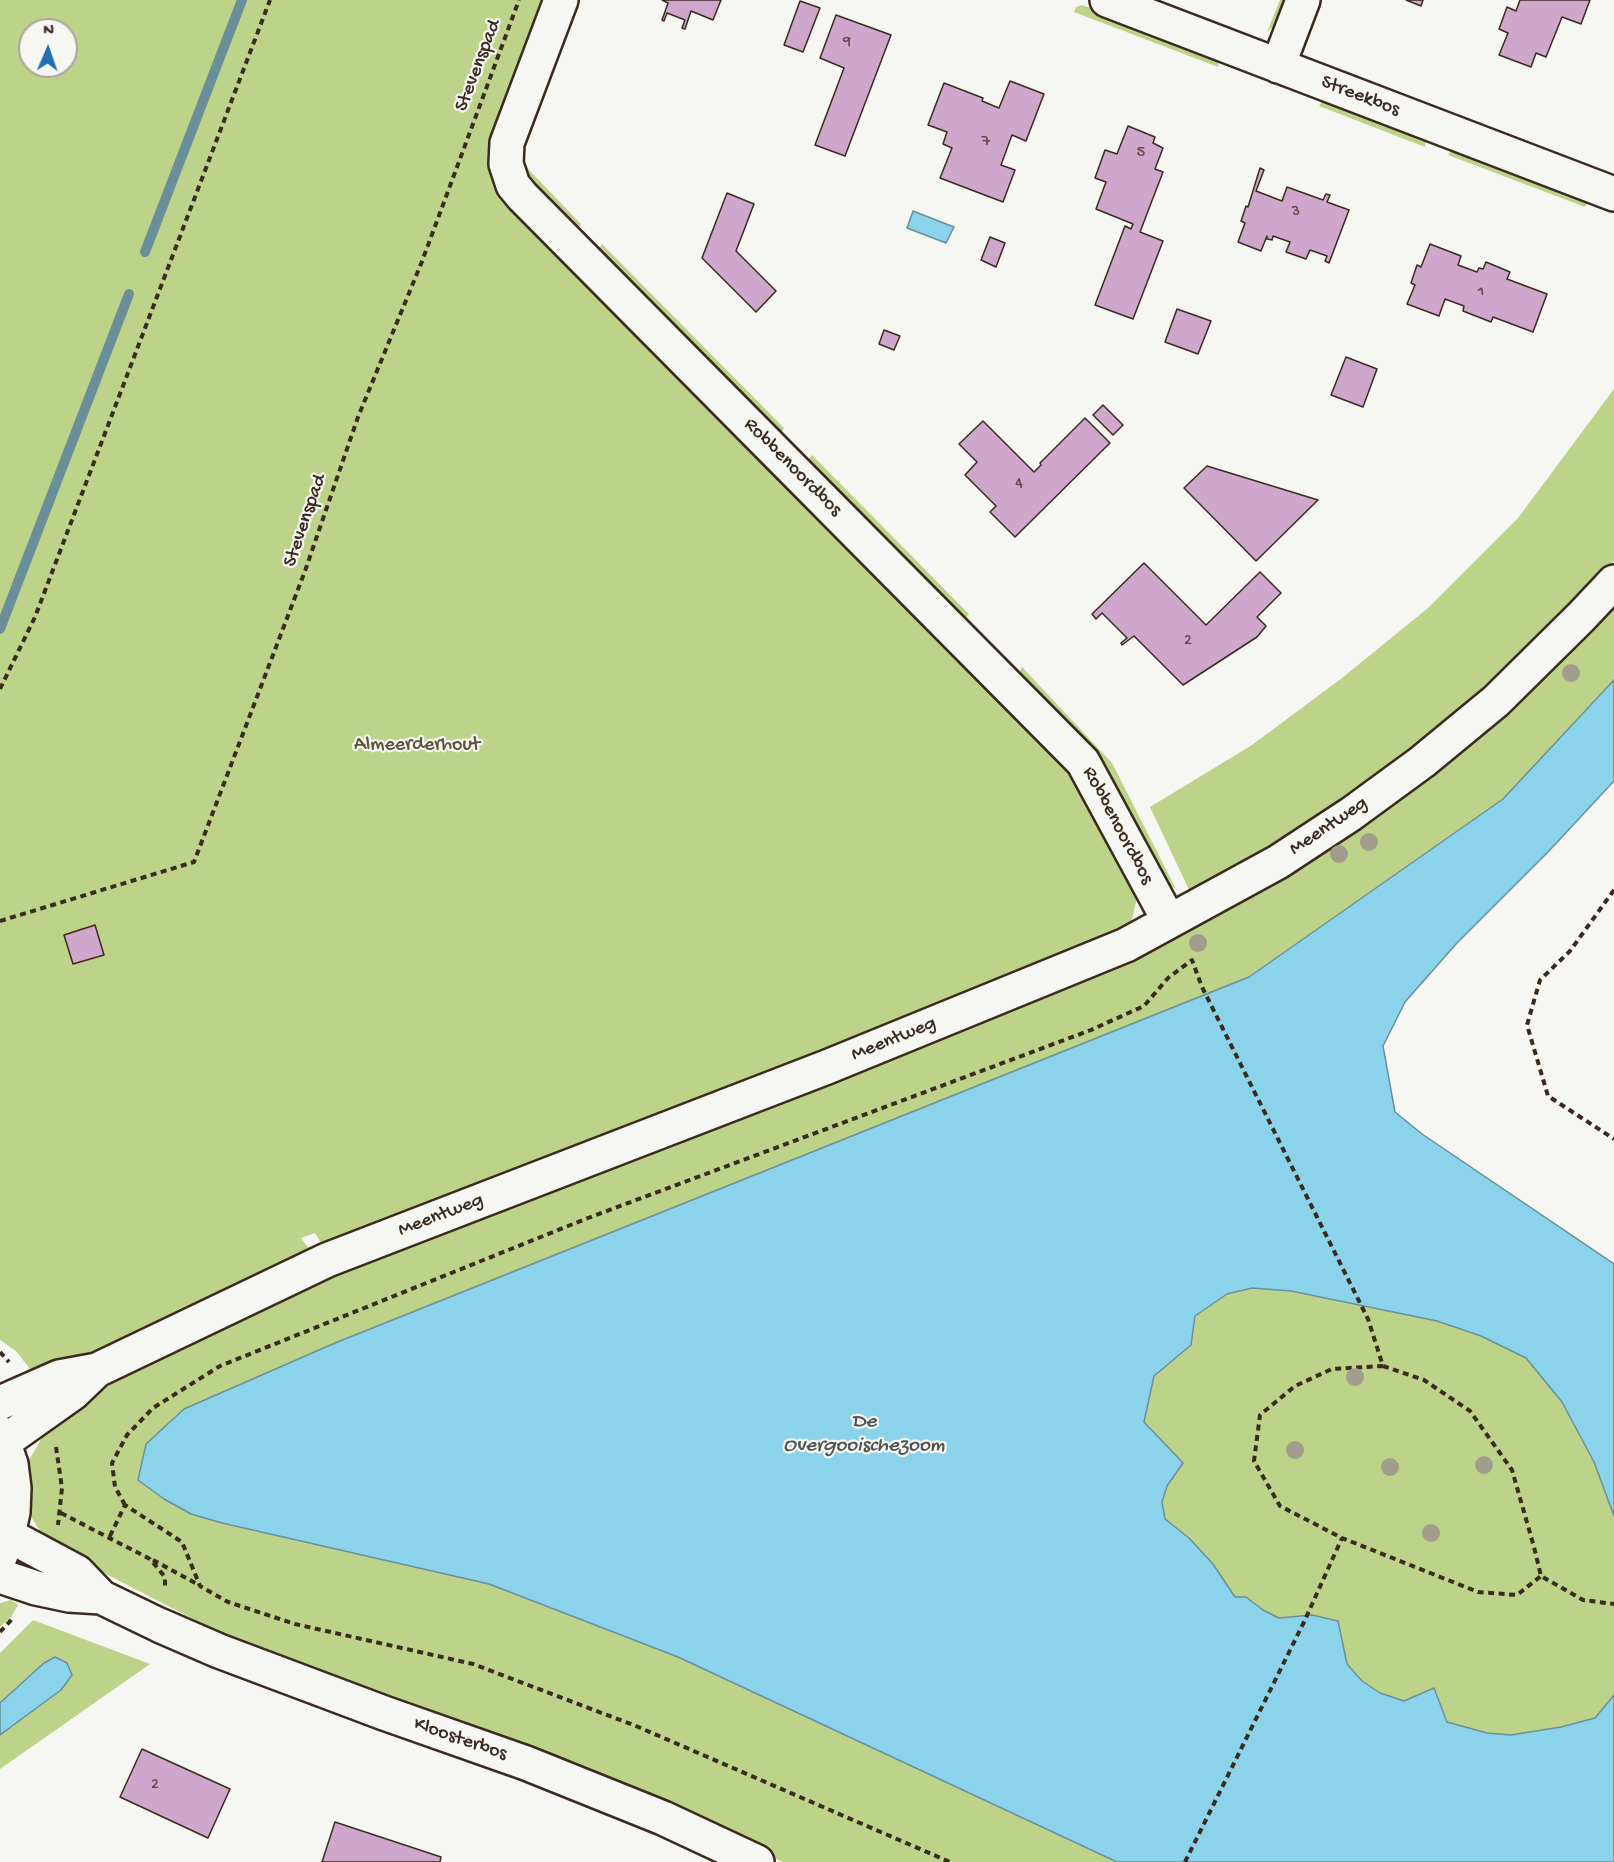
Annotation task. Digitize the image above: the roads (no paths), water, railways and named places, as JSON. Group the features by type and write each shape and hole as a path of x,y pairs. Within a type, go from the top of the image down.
{"street":[{"name":"Robbenoordbos","path":"561,0 507,143 506,164 513,184 539,213 1083,762 1169,921"},
{"name":"Streekbos","path":"1107,0 1614,194"},
{"path":"1278,66 1303,0"},
{"name":"Meentweg","path":"0,1403 59,1377 97,1370 327,1260 953,1017 1126,945 1278,862 1351,814 1422,762 1496,701 1614,582"},
{"name":"Meentweg","path":"2,1437 45,1414 74,1393 97,1370"},
{"path":"2,1437 11,1464 14,1488 13,1512 4,1546"},
{"name":"Kloosterbos","path":"4,1546 77,1572 101,1598"},
{"name":"Kloosterbos","path":"0,1576 47,1591 101,1598 219,1651 537,1767 663,1818 757,1862"}],"water":[{"path":"913,211 954,227 946,243 907,228"},
{"name":"De Overgooischezoom","path":"1614,680 1614,781 1548,852 1456,944 1405,1002 1383,1046 1395,1112 1422,1134 1614,1264 1614,1516 1594,1462 1562,1402 1526,1358 1481,1336 1437,1321 1291,1291 1252,1288 1227,1294 1195,1316 1191,1345 1154,1376 1144,1422 1183,1463 1167,1486 1162,1502 1165,1519 1189,1538 1213,1564 1235,1597 1246,1597 1263,1610 1279,1618 1312,1615 1338,1621 1347,1664 1362,1681 1380,1693 1404,1701 1434,1688 1447,1722 1487,1733 1511,1735 1561,1727 1595,1718 1614,1695 1614,1862 1117,1862 678,1657 489,1584 191,1514 164,1499 138,1480 146,1444 184,1409 335,1343 1249,977 1503,799"},
{"path":"55,1657 67,1663 72,1675 61,1690 0,1735 0,1703 44,1663"}],"waterway":[{"path":"145,252 242,0"},
{"path":"0,629 129,294"}],"park label":[{"name":"Almeerderhout","path":"417,746"}]}
